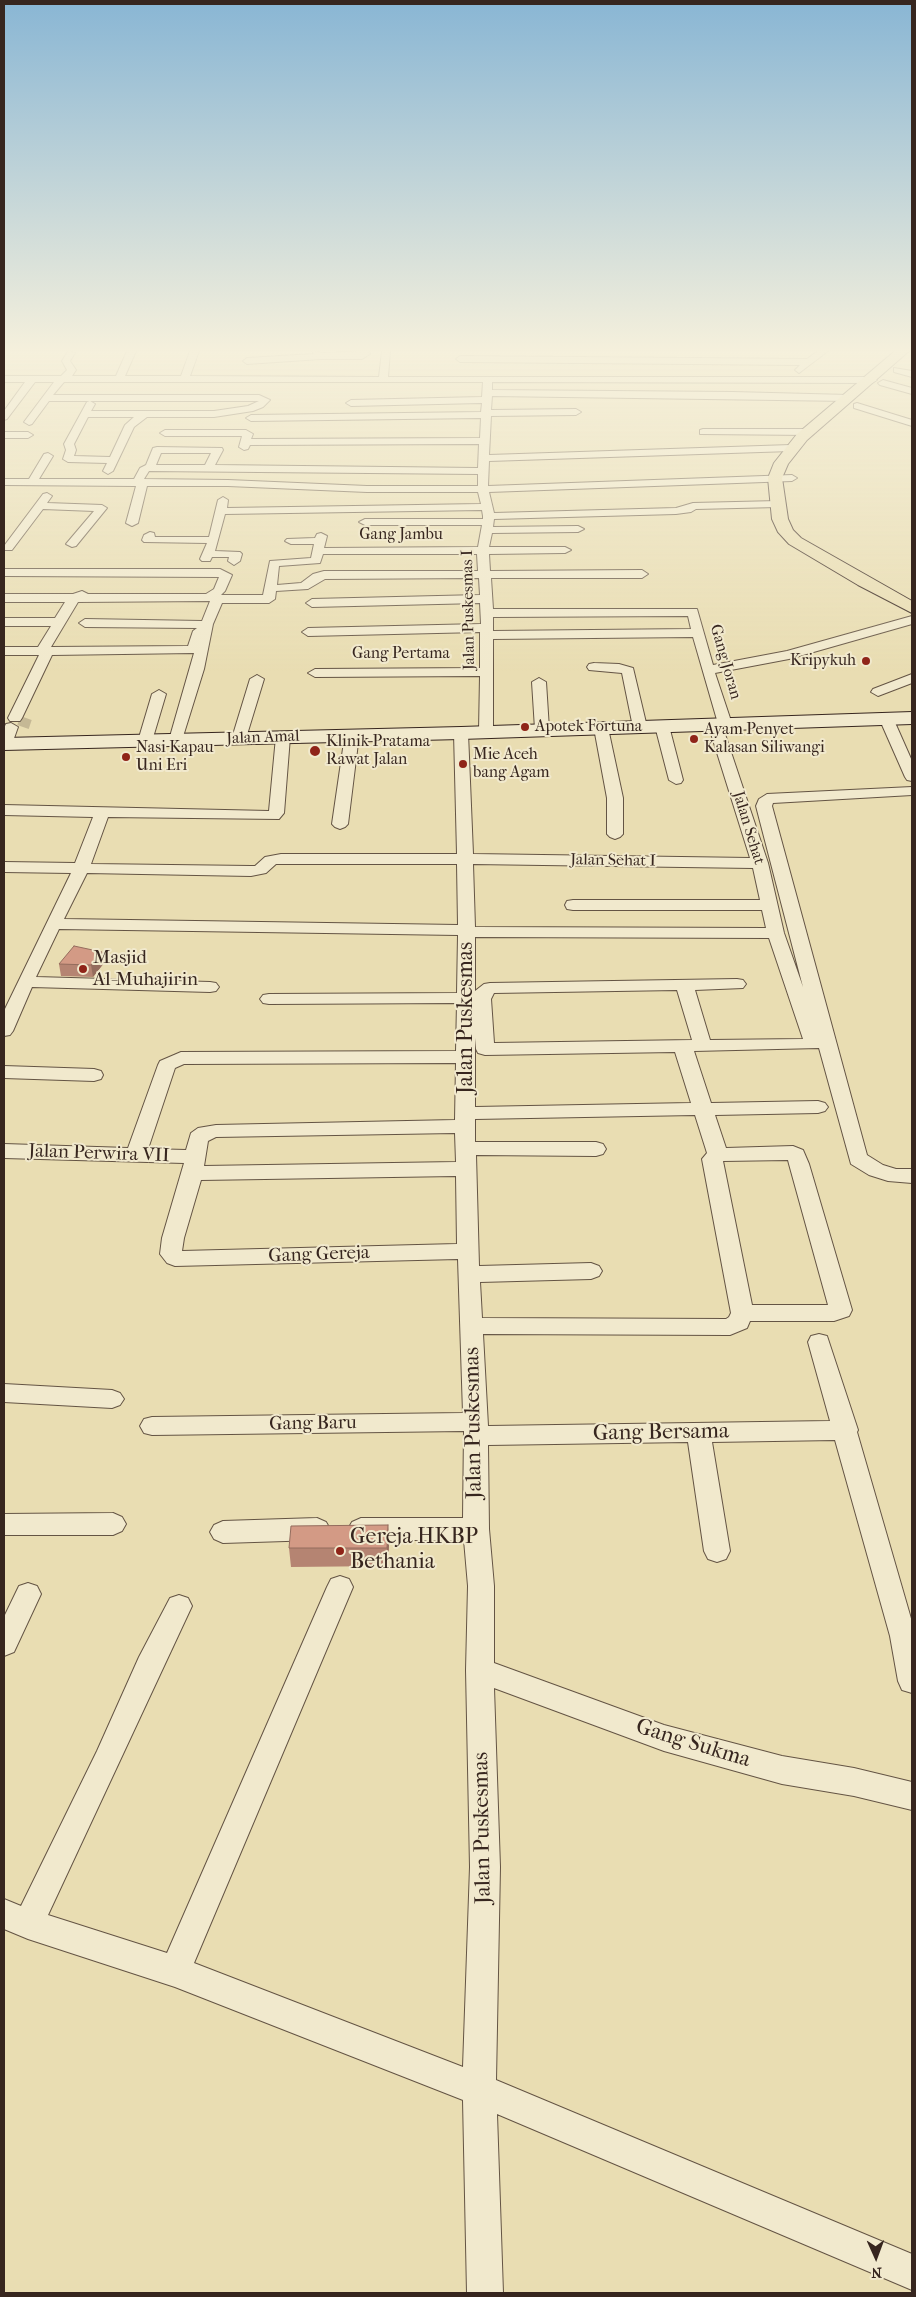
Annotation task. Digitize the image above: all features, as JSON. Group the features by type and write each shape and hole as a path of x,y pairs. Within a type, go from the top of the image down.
{"main road":[{"path":"783,458 776,468 780,519 786,532 795,541 854,572 912,599"},
{"path":"794,474 794,512 797,524 805,536 854,572 912,608"}],"street":[{"path":"32,482 47,458"},
{"path":"68,458 112,460 103,483"},
{"path":"150,468 154,458"},
{"path":"208,468 213,458"},
{"path":"232,469 238,458"},
{"path":"132,523 144,470 150,468 232,469 308,458"},
{"path":"337,458 402,468 572,461"},
{"name":"Jalan Puskesmas I","path":"484,458 483,488 487,517 483,551 483,576 487,614 486,731"},
{"path":"483,465 606,458"},
{"path":"4,482 228,483 367,489 483,488 776,468 794,474"},
{"path":"8,548 57,482"},
{"path":"228,483 208,557 236,553"},
{"path":"365,522 676,511 687,510 693,506 778,504"},
{"path":"40,506 102,508 72,544"},
{"path":"487,517 599,506"},
{"path":"220,511 487,517 578,529"},
{"name":"Gang Jambu","path":"289,554 292,536 320,543 483,551 565,550"},
{"path":"143,554 149,538 214,540"},
{"path":"176,740 198,669 207,624 217,599 269,599 275,562 314,561 320,543"},
{"path":"4,572 225,573 226,575 219,591 210,598 193,650 81,637"},
{"path":"81,637 83,597 91,572"},
{"path":"279,588 304,586 317,577 324,575 642,574"},
{"path":"14,732 49,651 58,622 83,597"},
{"path":"4,598 210,598"},
{"path":"312,603 485,599"},
{"name":"Gang Joran","path":"487,614 691,611 694,613 697,633 708,670 720,724"},
{"path":"708,670 789,655 912,620"},
{"path":"4,622 58,622"},
{"path":"4,651 49,651 81,637 201,624"},
{"path":"308,632 697,633"},
{"path":"594,667 619,668 628,671 640,726"},
{"name":"Gang Pertama","path":"314,673 487,672"},
{"path":"239,738 257,678"},
{"path":"878,692 912,678"},
{"path":"539,682 542,729"},
{"path":"145,741 159,694"},
{"path":"886,718 912,777"},
{"name":"Jalan Amal","path":"14,732 145,741 912,718"},
{"name":"Jalan Sehat","path":"703,1046 814,1044 776,933 760,863 720,724"},
{"path":"662,726 676,780"},
{"path":"601,728 615,798 615,834"},
{"name":"Jalan Puskesmas","path":"460,732 466,859 467,998 472,1052 467,1139 469,1263 475,1429 476,1529 481,1586 480,1670 485,1868 479,2090 485,2293"},
{"path":"340,824 352,735"},
{"path":"4,810 274,816 276,813 283,737"},
{"path":"912,791 767,799 764,806 858,1158 876,1170 896,1176 912,1176"},
{"path":"4,1031 25,982 81,868 102,812"},
{"name":"Jalan Sehat I","path":"4,867 251,871 260,870 270,860 281,859 466,859 760,863"},
{"path":"573,905 768,904"},
{"path":"54,924 467,931 776,933"},
{"path":"25,982 210,987"},
{"path":"472,1052 483,993 490,988 737,984"},
{"path":"136,1155 167,1065 181,1058 703,1046 685,986"},
{"path":"269,1000 467,998"},
{"path":"683,1047 718,1155"},
{"path":"4,1072 94,1076"},
{"path":"467,1139 702,1109 818,1107"},
{"path":"194,1165 198,1138 209,1132 467,1139 596,1148"},
{"name":"Jalan Perwira VII","path":"4,1151 136,1155 194,1165 467,1139"},
{"path":"472,1326 730,1327 739,1322 742,1313 712,1158 718,1155 780,1152 796,1155 841,1306 839,1312 742,1313"},
{"name":"Gang Gereja","path":"194,1165 173,1238 171,1254 174,1258 469,1263 590,1271"},
{"path":"819,1342 846,1430 903,1636 912,1682"},
{"path":"4,1393 112,1399"},
{"name":"Gang Baru","path":"152,1426 475,1429"},
{"name":"Gang Bersama","path":"475,1429 700,1433 789,1429 846,1430"},
{"path":"700,1433 718,1551"},
{"path":"4,1525 113,1524"},
{"path":"223,1532 339,1529 476,1529"},
{"path":"175,1971 340,1587"},
{"path":"4,1644 28,1594"},
{"path":"179,1606 149,1666 107,1761 16,1919 175,1971 479,2090 912,2272"},
{"name":"Gang Sukma","path":"480,1670 664,1738 782,1770 854,1782 912,1796"}],"building":[{"path":"74,946 102,952 91,965 59,964"},
{"path":"388,1525 387,1548 289,1548 291,1526"}],"tunnel":[{"path":"23,727 26,718"}],"place":[{"name":"Kripykuh","path":"866,661"},
{"name":"Apotek Fortuna","path":"525,727"},
{"name":"Ayam Penyet Kalasan Siliwangi","path":"694,739"},
{"name":"Klinik Pratama Rawat Jalan","path":"315,751"},
{"name":"Nasi Kapau Uni Eri","path":"126,757"},
{"name":"Mie Aceh bang Agam","path":"463,764"},
{"name":"Masjid Al-Muhajirin","path":"83,969"},
{"name":"Gereja HKBP Bethania","path":"340,1551"}]}
